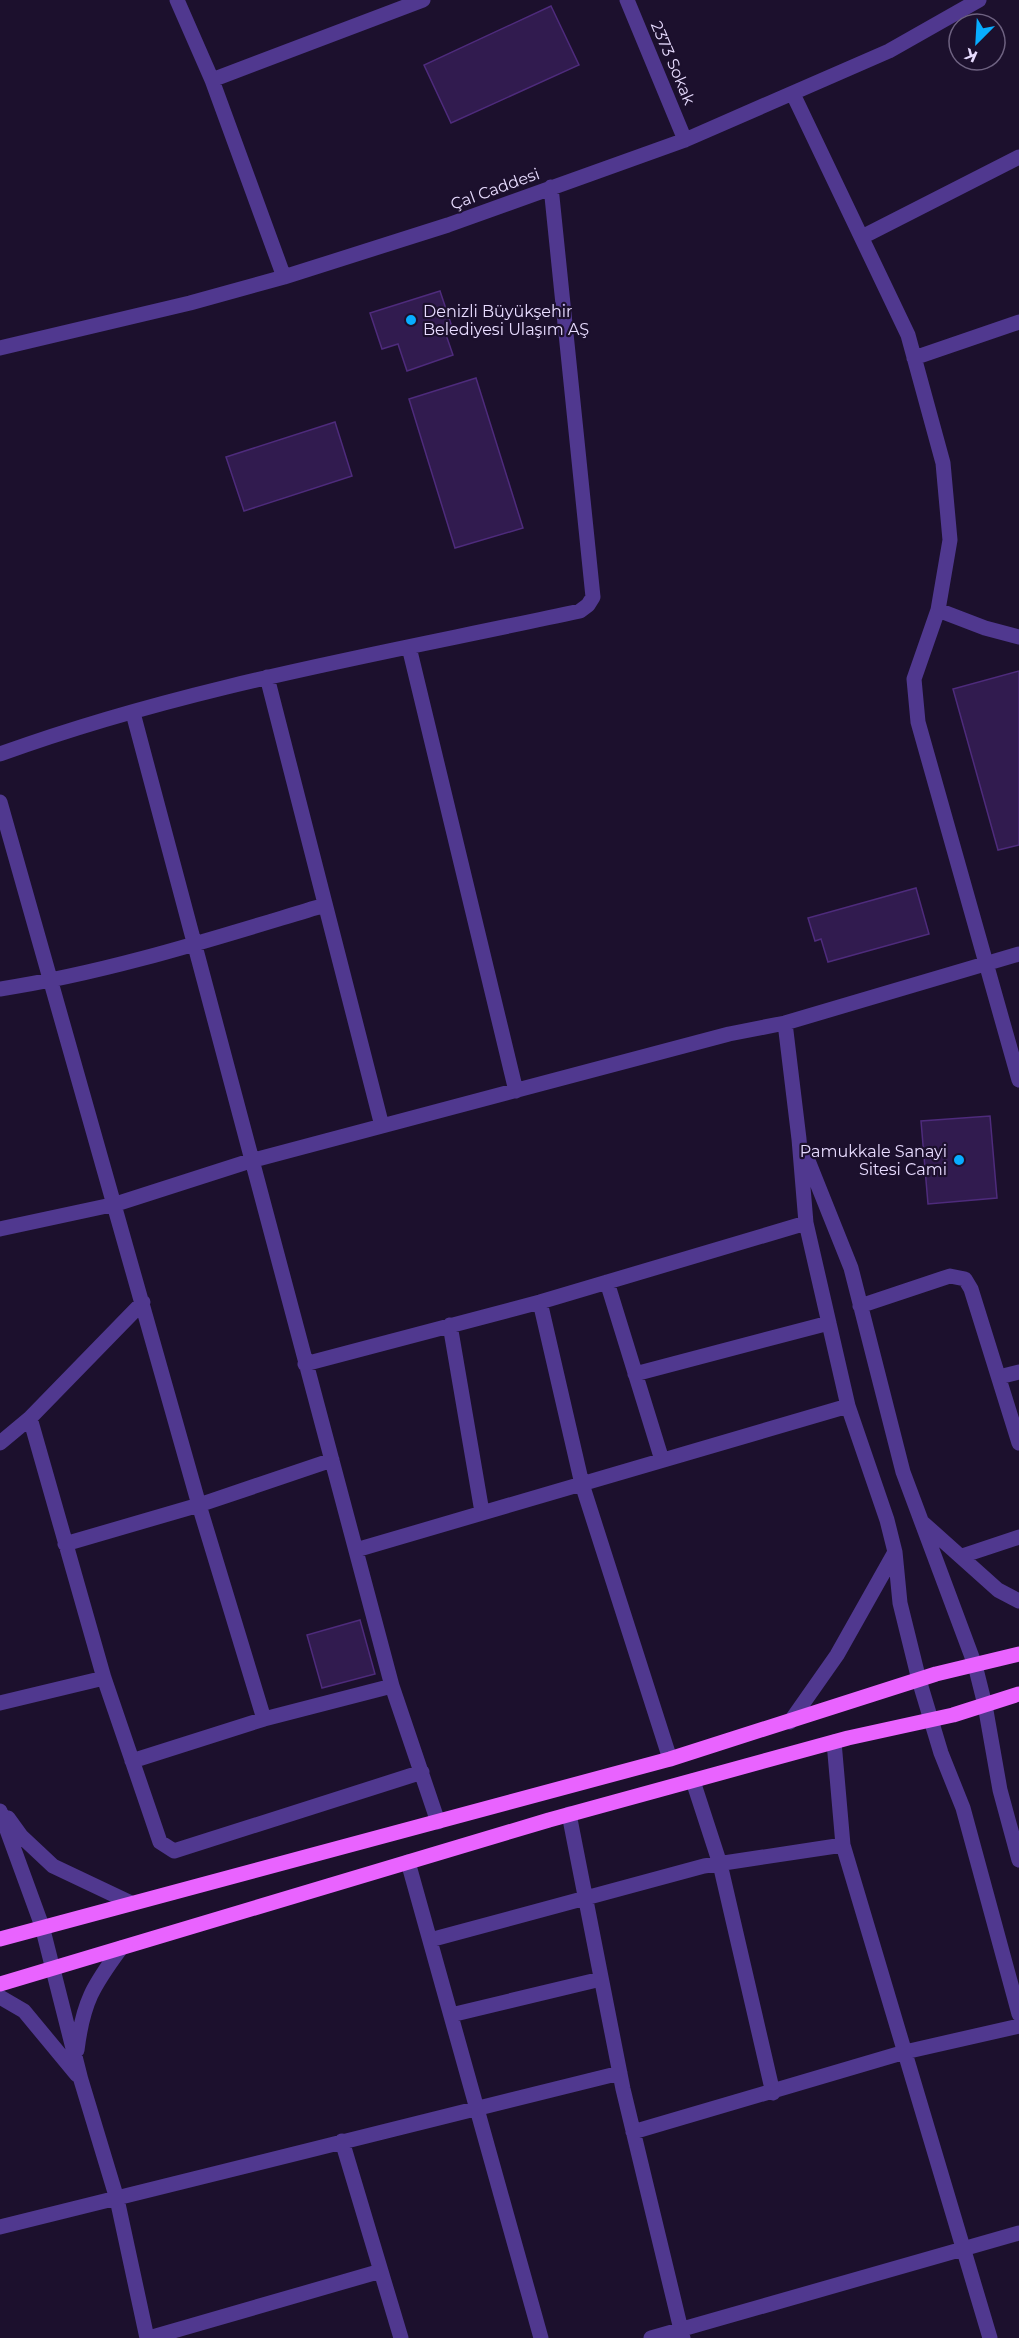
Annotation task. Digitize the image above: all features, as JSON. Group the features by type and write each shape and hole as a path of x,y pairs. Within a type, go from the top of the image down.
{"main road":[{"path":"0,1939 129,1902 670,1759 936,1674 1019,1654"},
{"path":"0,1984 569,1814 834,1742 953,1715 1019,1694"}],"street":[{"path":"177,0 212,80 284,277"},
{"path":"212,80 423,0"},
{"name":"2373 Sokak","path":"627,0 686,140"},
{"name":"Çal Caddesi","path":"0,348 190,303 284,277 448,225 686,140 889,51 979,0"},
{"path":"793,94 908,335 944,474 950,540 938,610 914,679 918,722 984,963 1019,1080"},
{"path":"862,237 1019,157"},
{"path":"0,754 54,734 267,677 580,610 588,605 593,597 551,188"},
{"path":"914,358 1019,322"},
{"path":"938,610 985,628 1019,637"},
{"path":"409,647 516,1091"},
{"path":"267,677 382,1126"},
{"path":"133,713 250,1161 392,1686 438,1822"},
{"path":"0,802 116,1204 199,1505 264,1719"},
{"path":"0,989 52,981 193,945 325,905"},
{"path":"0,1229 116,1204 250,1161 729,1034 785,1023 1019,954"},
{"path":"785,1023 799,1139 806,1223 828,1323 848,1406 887,1520 895,1552 900,1603 918,1680 930,1720 963,1808 1019,2014"},
{"path":"799,1139 850,1268 903,1472 975,1665 985,1705 1000,1790 1019,1860"},
{"path":"305,1364 540,1302 806,1223"},
{"path":"860,1306 950,1276 961,1276 971,1288 1019,1443"},
{"path":"607,1282 662,1460"},
{"path":"0,1443 30,1418 143,1302"},
{"path":"540,1302 582,1484 670,1759"},
{"path":"635,1374 828,1323"},
{"path":"450,1325 482,1512"},
{"path":"999,1377 1019,1372"},
{"path":"356,1550 848,1406"},
{"path":"30,1418 104,1678 160,1842 174,1851 422,1772"},
{"path":"65,1544 199,1505 332,1460"},
{"path":"920,1520 998,1590 1019,1601"},
{"path":"962,1556 1019,1537"},
{"path":"790,1722 837,1655 895,1552"},
{"path":"0,1703 104,1678"},
{"path":"132,1761 264,1719 392,1686"},
{"path":"834,1742 843,1845 990,2338"},
{"path":"693,1781 720,1864 773,2093"},
{"path":"0,1809 21,1836 53,1866 129,1902"},
{"path":"0,1809 42,1926 81,2080 117,2199 148,2338 381,2271"},
{"path":"569,1814 620,2073 682,2334"},
{"path":"430,1940 720,1864 843,1845"},
{"path":"408,1862 541,2338"},
{"path":"81,2080 77,2052 81,2015 97,1980 121,1948"},
{"path":"451,2015 601,1978"},
{"path":"0,1997 24,2011 81,2080"},
{"path":"633,2132 773,2093 905,2052 1019,2026"},
{"path":"0,2227 620,2073"},
{"path":"342,2141 401,2338"},
{"path":"651,2338 682,2334 1019,2233"}],"building":[{"path":"551,6 579,65 451,123 424,65"},
{"name":"Denizli Büyükşehir Belediyesi Ulaşım AŞ","path":"440,291 452,327 444,329 453,355 407,371 398,344 382,349 370,313"},
{"path":"476,378 523,528 455,548 409,399"},
{"path":"335,422 352,476 244,511 226,457"},
{"path":"1019,671 1019,845 998,850 953,689"},
{"path":"916,888 929,934 828,962 821,939 815,941 808,918"},
{"name":"Pamukkale Sanayi Sitesi Cami","path":"990,1116 997,1198 928,1204 921,1121"},
{"path":"360,1620 375,1674 322,1688 307,1635"}],"place":[{"name":"Denizli Büyükşehir Belediyesi Ulaşım AŞ","path":"411,320"},
{"name":"Pamukkale Sanayi Sitesi Cami","path":"959,1160"}]}
